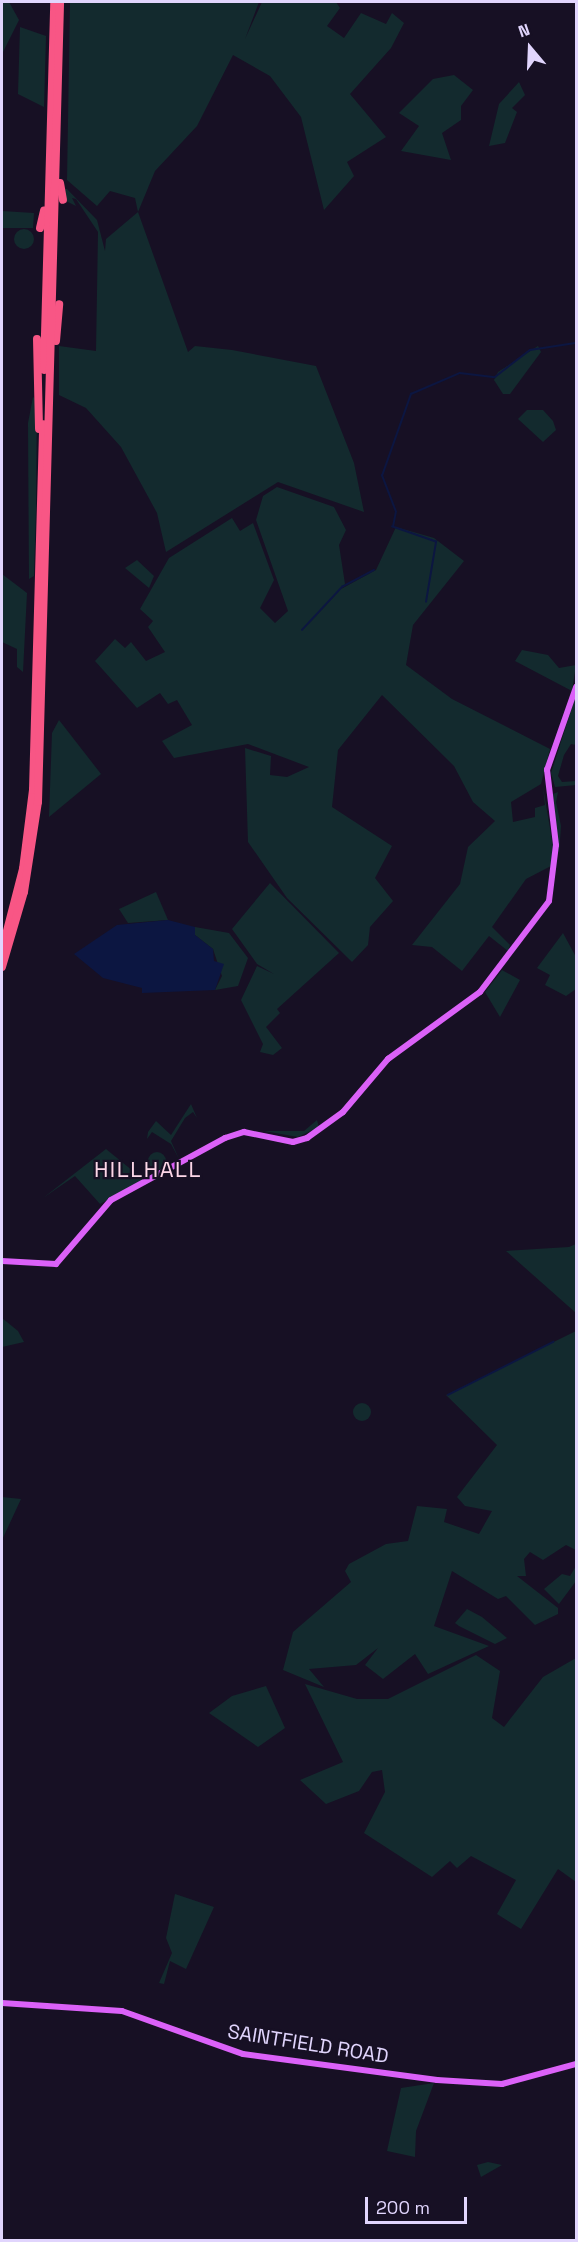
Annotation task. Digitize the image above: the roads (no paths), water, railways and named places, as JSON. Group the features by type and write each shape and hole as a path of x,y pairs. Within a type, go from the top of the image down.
{"highway":[{"path":"2,950 30,817 54,2"},
{"path":"61,2 63,200"},
{"path":"2,967 24,892 38,802 61,2"},
{"path":"40,228 53,48"},
{"path":"48,434 59,304"},
{"path":"37,339 40,496"}],"main road":[{"path":"2,1261 56,1264 111,1200 225,1138 244,1132 293,1142 307,1138 343,1112 388,1059 480,992 549,901 556,845 547,770 576,687"},
{"name":"SAINTFIELD ROAD","path":"2,2003 122,2011 243,2054 437,2080 506,2084 576,2064"}],"waterway":[{"path":"426,602 436,542 393,527 396,512 382,476 411,394 460,373 495,377 530,350 576,343"},
{"path":"302,630 342,587 374,570"},
{"path":"448,1395 553,1342"}],"district":[{"name":"HILLHALL","path":"148,1170"}]}
